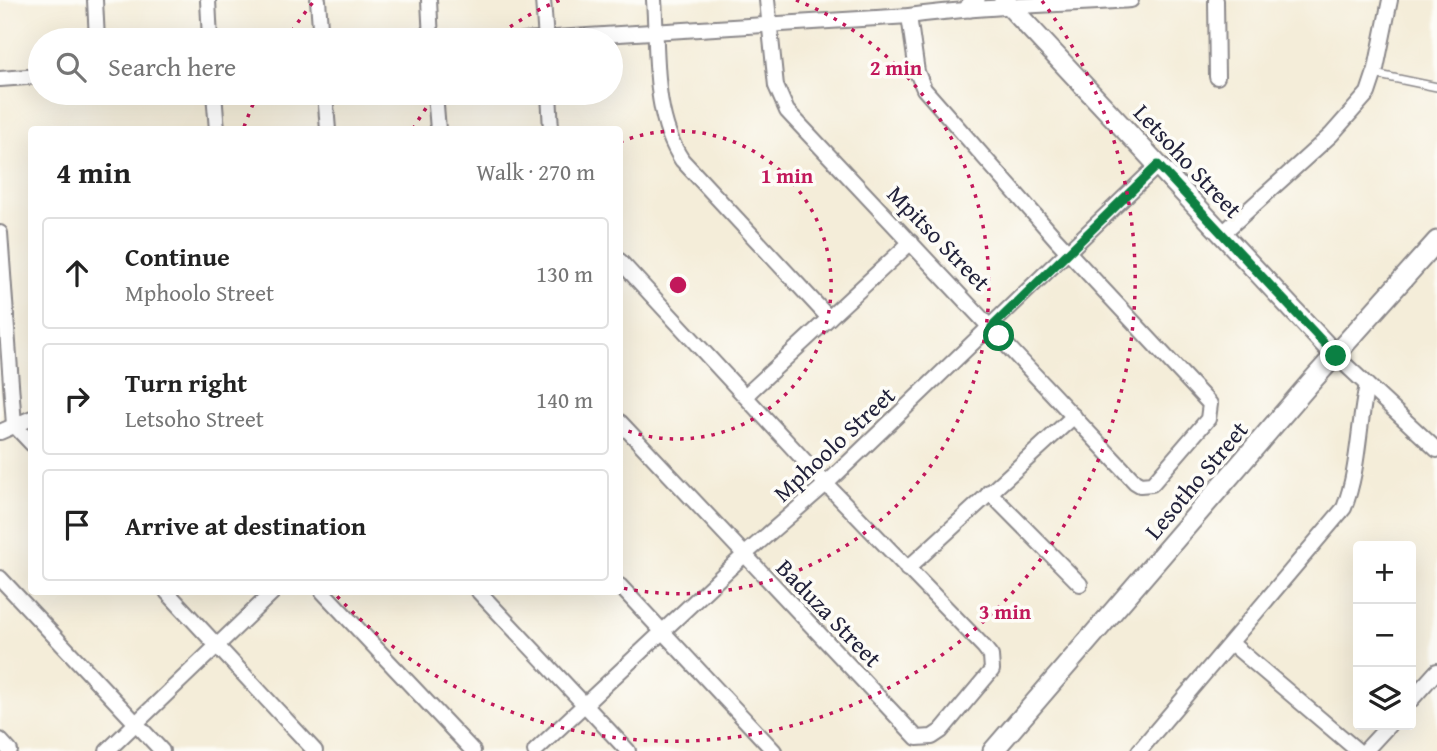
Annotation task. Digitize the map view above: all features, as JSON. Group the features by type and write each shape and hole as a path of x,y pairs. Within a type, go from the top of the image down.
{"street":[{"path":"95,0 96,28"},
{"path":"208,0 209,28"},
{"path":"318,0 320,28"},
{"path":"429,0 431,28"},
{"path":"543,0 545,28"},
{"path":"654,0 661,101 672,145 682,160 829,318"},
{"name":"Mpitso Street","path":"767,0 776,86 787,111 1135,482 1152,484 1195,437 1211,412 1207,398 1068,251"},
{"path":"623,35 909,16 973,4 1131,0"},
{"path":"1216,0 1217,76"},
{"path":"1223,233 1355,111 1368,93 1390,0"},
{"name":"Letsoho Street","path":"1008,4 1336,356"},
{"path":"909,16 917,72 924,89 1068,251"},
{"path":"0,79 28,77"},
{"path":"215,105 217,126"},
{"path":"326,105 328,126"},
{"path":"436,105 438,126"},
{"path":"550,105 551,126"},
{"name":"Mphoolo Street","path":"535,751 743,556 826,485 1158,165"},
{"path":"0,233 14,425 28,440"},
{"name":"Lesotho Street","path":"993,751 1437,241"},
{"path":"745,396 911,242"},
{"path":"623,267 907,569 1074,416"},
{"path":"1336,356 1437,450"},
{"path":"1139,751 1232,644 1343,508 1353,485 1358,426 1367,385"},
{"path":"0,432 28,420"},
{"name":"Baduza Street","path":"623,425 743,556 917,738 932,737 941,731 992,670 991,656 907,569"},
{"path":"989,492 1080,584"},
{"path":"0,578 162,751"},
{"path":"623,589 774,751"},
{"path":"170,595 315,751"},
{"path":"107,751 270,595"},
{"path":"326,595 473,751"},
{"path":"482,595 628,751"},
{"path":"1232,644 1357,751"},
{"path":"1416,694 1437,671"},
{"path":"1365,751 1384,730"},
{"path":"0,740 10,751"}],"lane":[{"path":"1374,74 1437,88"}],"route":[{"path":"999,336 992,327 1158,165 1336,356"}]}
